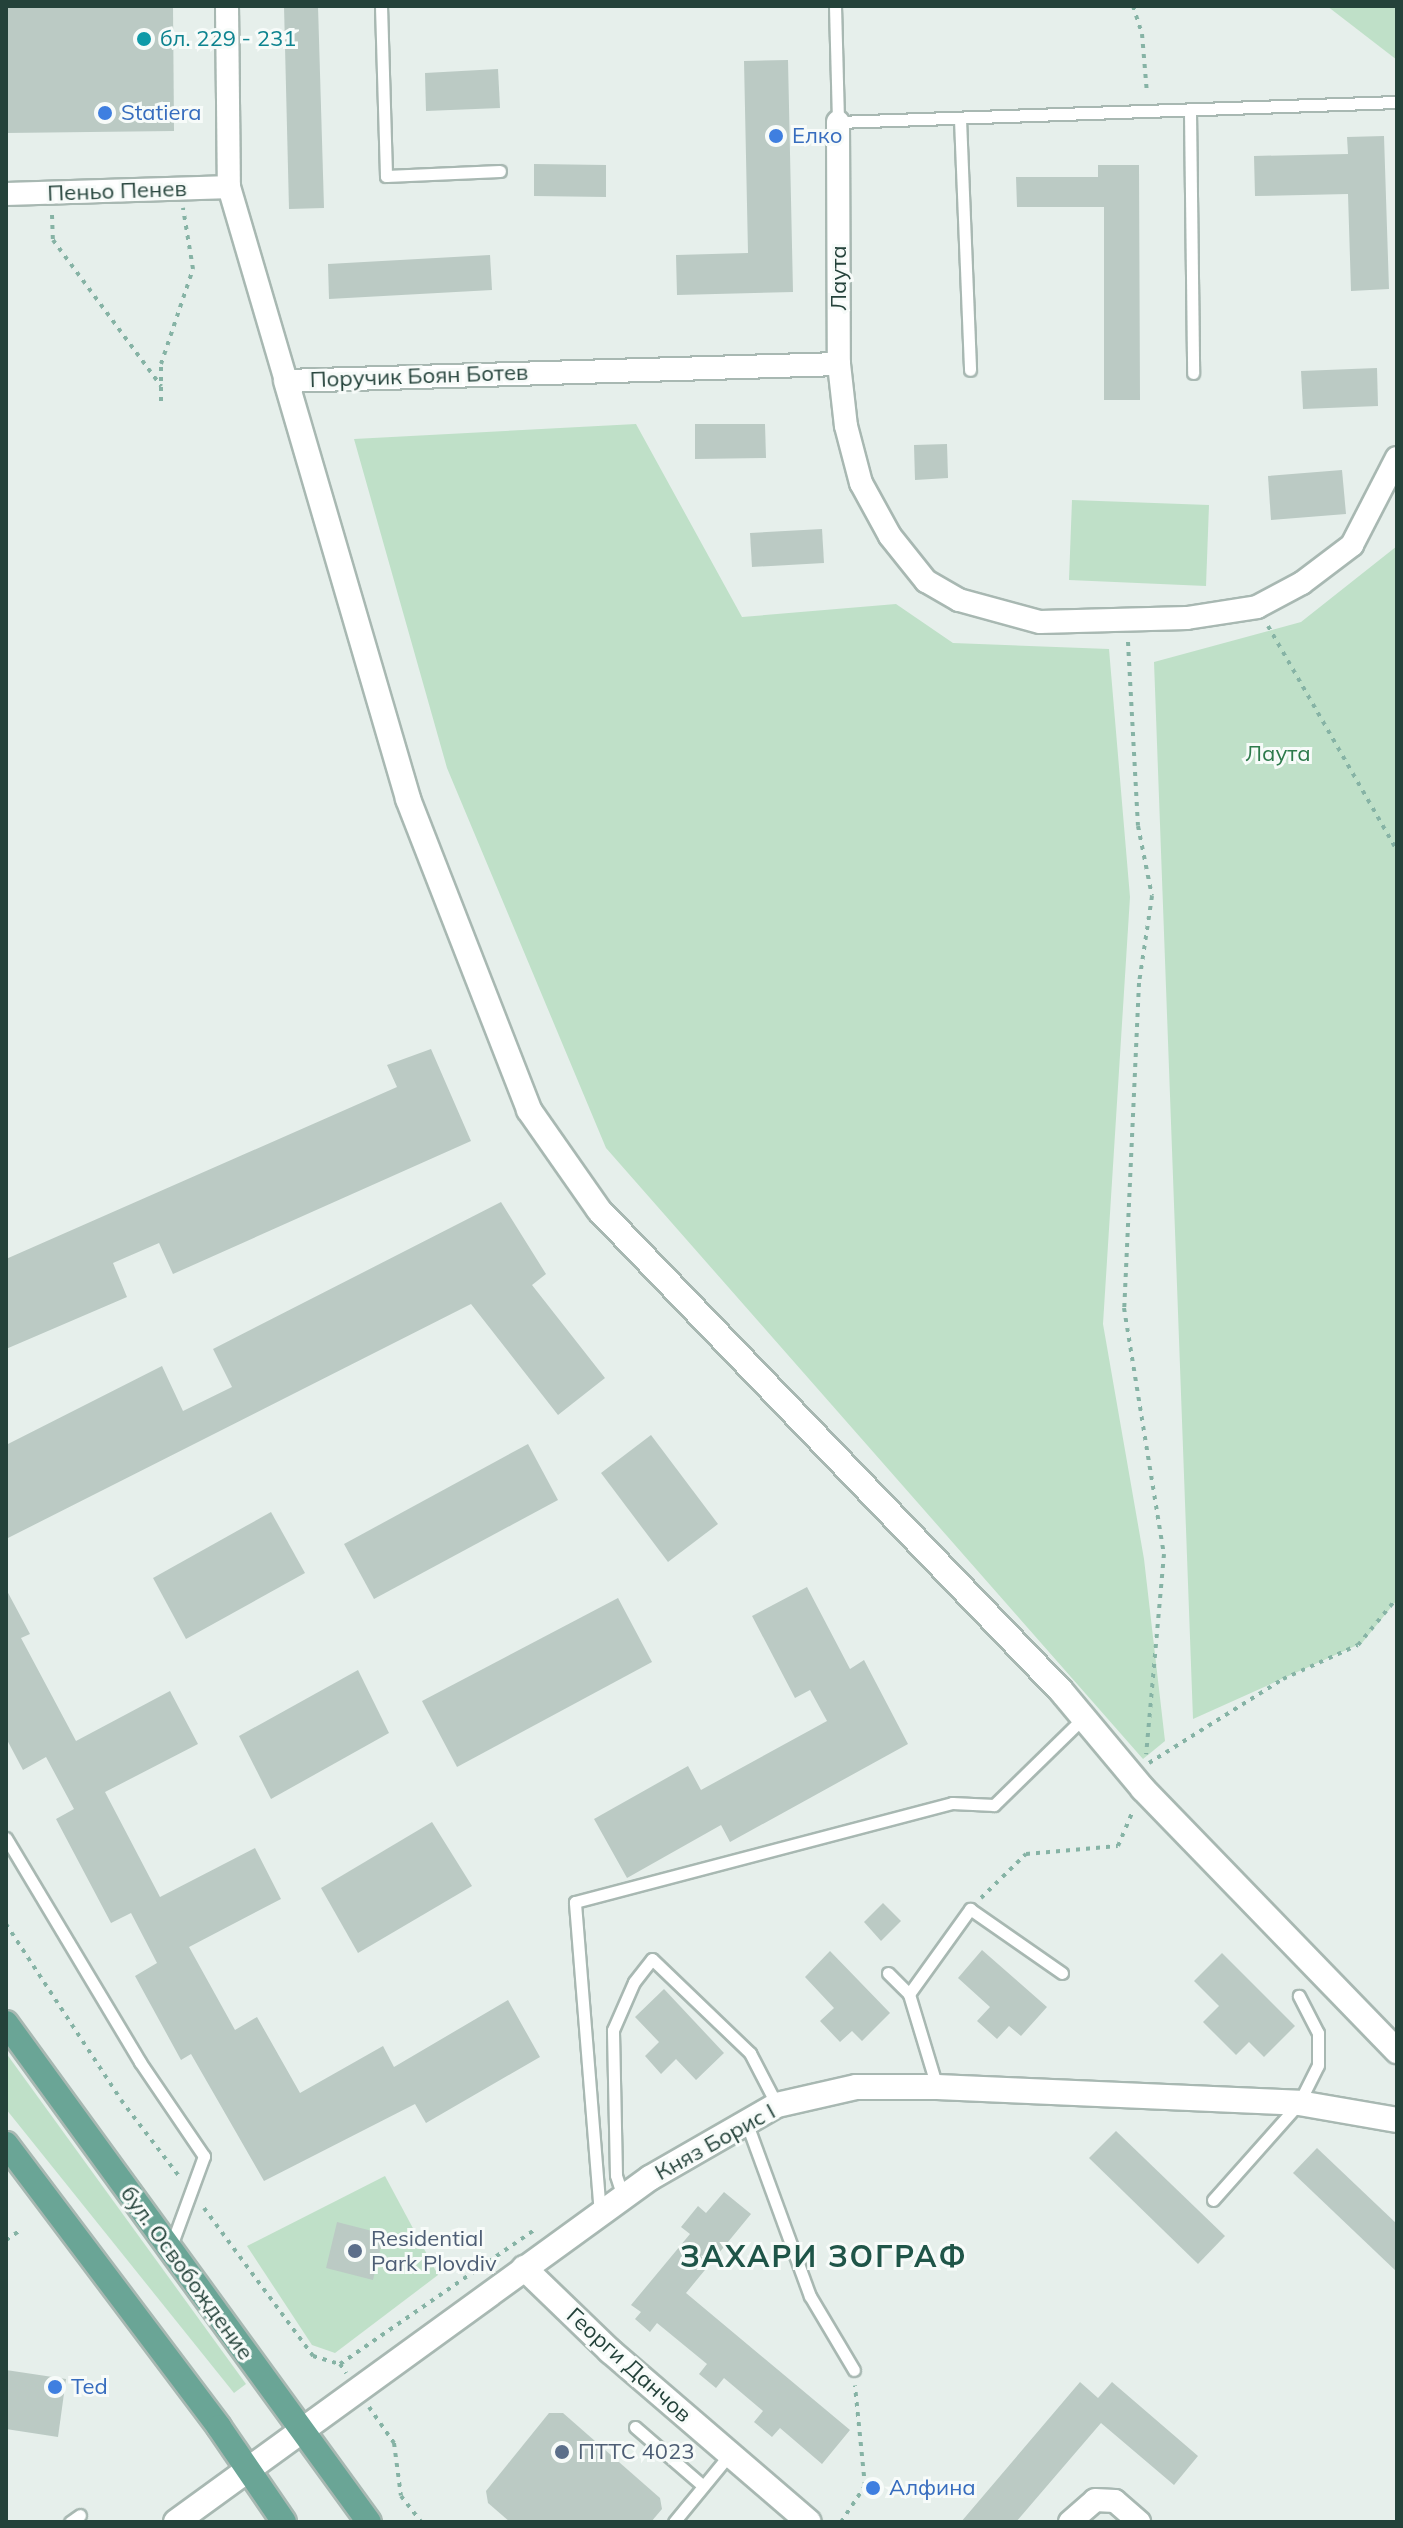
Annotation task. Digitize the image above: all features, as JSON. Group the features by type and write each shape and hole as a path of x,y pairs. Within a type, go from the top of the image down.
{"main road":[{"name":"бул. Освобождение","path":"6,2023 369,2522"},
{"path":"6,2144 284,2522"}],"street":[{"name":"Поручик Боян Ботев","path":"227,6 229,187 286,381 839,364"},
{"name":"Лаута","path":"838,122 839,364 846,426 861,483 890,536 926,581 959,600 1025,619 1126,622 1257,607 1302,583 1352,545 1397,458"},
{"name":"Пеньо Пенев","path":"6,194 229,187"},
{"path":"286,381 408,799 529,1110 599,1210 1083,1717 1143,1789 1397,2051"},
{"name":"Княз Борис I","path":"176,2522 623,2198 777,2105 856,2087 937,2087 1299,2103 1397,2120"},
{"name":"Георги Данчов","path":"524,2268 729,2455 809,2522"},
{"path":"1070,2522 1095,2500 1115,2501 1139,2522"}],"lane":[{"path":"381,6 386,176 500,171"},
{"path":"835,6 838,122 1190,112 1397,102"},
{"path":"1190,112 1193,373"},
{"path":"960,119 970,370"},
{"path":"600,2214 575,1902 952,1803 994,1805 1083,1717"},
{"path":"6,1838 132,2049 204,2156 170,2250"},
{"path":"909,1994 970,1909 1062,1973"},
{"path":"623,2198 616,2175 613,2030 634,1982 652,1959 750,2053 777,2105"},
{"path":"888,1973 909,1994 937,2087"},
{"path":"1213,2200 1299,2103 1318,2065 1318,2033 1299,1996"},
{"path":"747,2124 801,2277 854,2370"},
{"path":"635,2427 703,2486"},
{"path":"674,2522 729,2455"}],"path":[{"path":"1133,6 1142,34 1148,113"},
{"path":"161,401 161,364 193,269 182,189"},
{"path":"51,193 53,240 161,386"},
{"path":"1257,607 1397,850"},
{"path":"1126,622 1138,826 1152,896 1139,983 1124,1308 1164,1554 1143,1789"},
{"path":"970,1909 1026,1854 1118,1846 1143,1789 1149,1761 1283,1679 1358,1645 1397,1598"},
{"path":"6,1924 121,2100 313,2356 340,2364 547,2222"},
{"path":"6,2240 21,2230"},
{"path":"841,2522 865,2486 854,2370"},
{"path":"394,2443 401,2496 421,2522"}],"green space":[{"path":"1327,6 1397,6 1397,60"},
{"path":"636,424 742,617 896,604 953,643 1109,649 1130,897 1103,1324 1144,1559 1165,1741 1143,1759 606,1148 447,768 354,439"},
{"path":"1072,500 1209,505 1206,586 1069,580"},
{"name":"Лаута","path":"1397,546 1397,1600 1362,1643 1193,1719 1154,662 1301,622"},
{"path":"6,2053 246,2384 234,2393 6,2109"},
{"path":"385,2176 438,2275 335,2353 312,2345 247,2246"}],"building":[{"name":"бл. 229 - 231","path":"6,6 173,6 174,131 6,133"},
{"path":"284,6 318,6 324,208 289,209"},
{"path":"788,60 793,292 677,295 676,255 748,253 744,61"},
{"path":"498,69 500,108 426,111 425,73"},
{"path":"1384,136 1389,289 1351,291 1348,194 1255,196 1254,156 1348,154 1347,137"},
{"path":"534,164 606,165 606,197 534,196"},
{"path":"1098,165 1139,165 1140,400 1104,400 1104,207 1017,207 1016,177 1098,177"},
{"path":"490,255 492,290 329,299 328,264"},
{"path":"1377,368 1378,406 1303,409 1301,371"},
{"path":"695,424 765,424 766,458 695,459"},
{"path":"947,444 948,478 915,480 914,445"},
{"path":"1342,470 1346,514 1271,520 1268,476"},
{"path":"822,529 824,563 752,567 750,533"},
{"path":"431,1049 471,1141 173,1274 159,1243 113,1263 127,1297 6,1349 6,1259 397,1087 387,1065"},
{"path":"501,1202 546,1274 532,1285 605,1378 558,1415 471,1304 6,1539 6,1445 162,1366 183,1411 232,1387 213,1349"},
{"path":"651,1435 718,1524 668,1562 601,1473"},
{"path":"528,1444 558,1500 374,1599 344,1544"},
{"path":"271,1512 305,1573 186,1639 153,1578"},
{"path":"807,1587 850,1669 864,1660 908,1744 730,1842 721,1825 627,1878 594,1819 688,1766 701,1790 827,1721 810,1690 795,1698 752,1616"},
{"path":"6,1589 30,1634 21,1638 76,1741 170,1691 198,1744 105,1792 160,1897 255,1848 281,1899 189,1947 235,2030 257,2017 300,2093 383,2046 394,2067 508,2000 540,2057 426,2123 415,2104 264,2181 191,2054 181,2060 135,1976 157,1963 131,1913 111,1923 56,1819 74,1809 46,1757 23,1770 6,1738"},
{"path":"618,1598 652,1662 457,1767 422,1701"},
{"path":"358,1670 389,1733 271,1799 239,1736"},
{"path":"432,1822 472,1886 358,1953 321,1888"},
{"path":"883,1903 901,1921 881,1941 864,1922"},
{"path":"982,1950 1047,2007 1021,2036 1009,2026 997,2039 977,2021 990,2007 958,1978"},
{"path":"830,1951 890,2013 862,2041 852,2031 840,2042 820,2021 834,2008 805,1977"},
{"path":"1222,1953 1295,2026 1264,2057 1249,2042 1236,2055 1203,2022 1219,2006 1194,1981"},
{"path":"664,1989 724,2053 696,2080 676,2059 661,2074 645,2056 659,2042 635,2017"},
{"path":"1116,2131 1225,2236 1198,2264 1089,2158"},
{"path":"1317,2148 1397,2224 1397,2272 1293,2173"},
{"path":"724,2192 751,2214 686,2293 850,2430 822,2464 780,2428 772,2437 754,2422 763,2411 724,2378 716,2388 699,2374 707,2364 657,2323 650,2332 635,2319 641,2312 631,2305 690,2234 681,2227 698,2206 706,2213"},
{"name":"Residential Park Plovdiv","path":"337,2222 384,2234 373,2280 326,2268"},
{"path":"6,2370 66,2379 58,2437 6,2429"},
{"path":"1080,2382 1098,2398 1112,2382 1198,2456 1174,2485 1101,2423 1016,2522 961,2522"},
{"name":"ПТТС 4023","path":"549,2413 563,2413 660,2498 662,2509 651,2522 510,2522 488,2503 486,2491"}],"place":[{"name":"бл. 229 - 231","path":"144,39"},
{"name":"Statiera","path":"105,113"},
{"name":"Елко","path":"776,136"},
{"name":"Residential Park Plovdiv","path":"355,2251"},
{"name":"Ted","path":"55,2387"},
{"name":"ПТТС 4023","path":"562,2452"},
{"name":"Алфина","path":"873,2488"}],"district":[{"name":"ЗАХАРИ ЗОГРАФ","path":"824,2256"}]}
